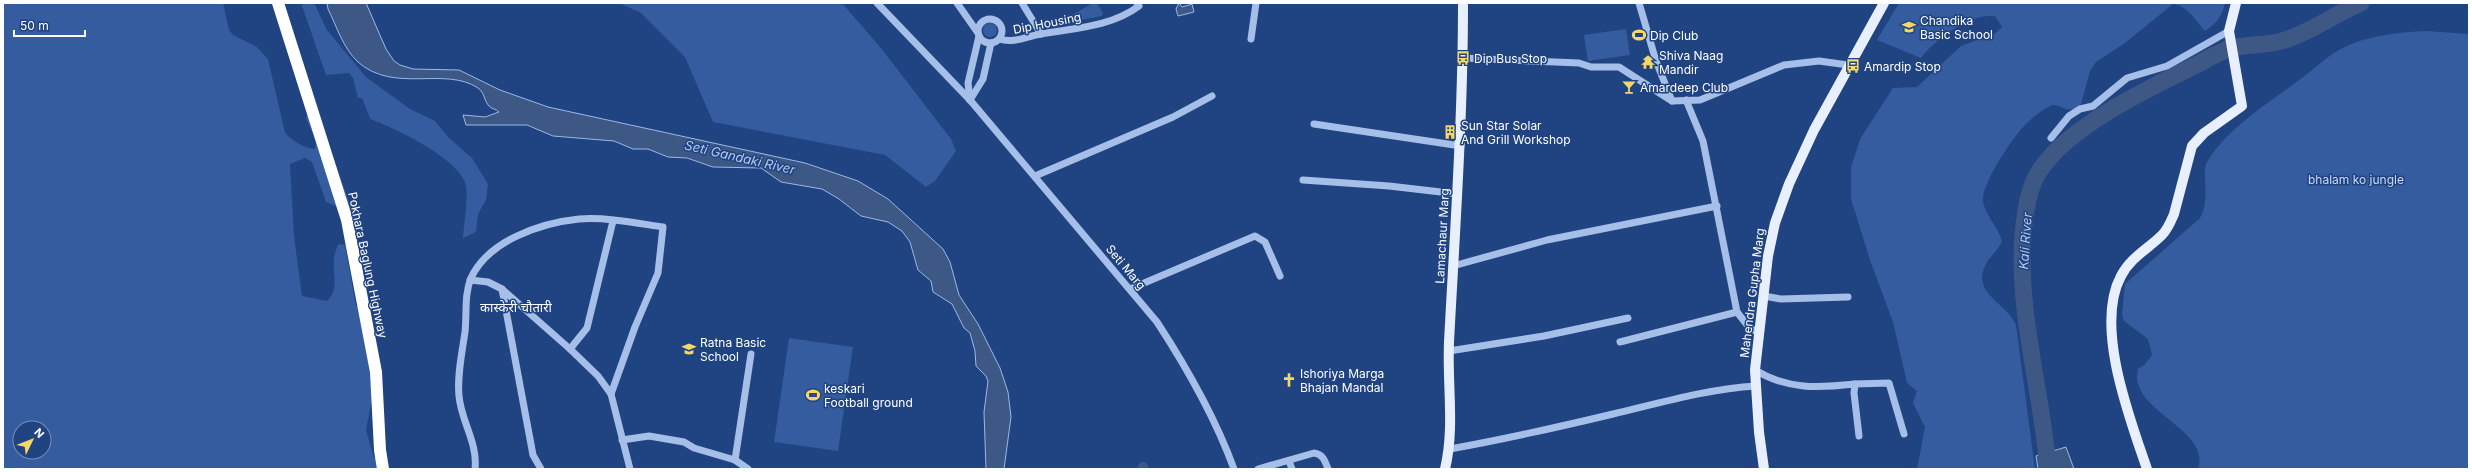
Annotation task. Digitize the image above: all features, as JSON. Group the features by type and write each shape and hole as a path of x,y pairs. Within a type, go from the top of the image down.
{"highway":[{"name":"Pokhara Baglung Highway","path":"278,3 347,220 376,372 380,450 383,469"}],"main road":[{"name":"Lamachaur Marg","path":"1445,469 1450,450 1449,351 1461,146 1463,3"},
{"name":"Mahendra Gupha Marg","path":"1764,469 1755,370 1758,333 1775,223 1786,190 1848,65 1884,3"},
{"path":"2147,469 2118,378 2113,335 2116,291 2120,277 2129,264 2163,234 2169,224 2192,146 2204,132 2240,109 2242,103 2229,31 2236,3"}],"street":[{"name":"Seti Marg","path":"877,3 970,100 1157,322 1184,362 1221,433 1234,469"},
{"path":"957,3 978,34 984,42 991,43 999,39 1002,34 1001,27 993,20 982,22 978,34 968,83 970,100"},
{"path":"1022,3 1041,34"},
{"name":"Dip Housing","path":"999,39 1013,41 1041,34 1081,28 1110,21 1134,10 1139,6 1137,3"},
{"path":"1251,39 1256,3"},
{"path":"1639,3 1656,61 1672,101"},
{"path":"2052,138 2070,116 2080,109 2093,106 2127,78 2167,66 2229,31"},
{"path":"970,100 982,79 991,43"},
{"path":"1463,58 1572,62 1591,67 1619,67 1672,101 1700,100 1784,65 1819,61 1848,65"},
{"path":"1035,176 1173,117 1212,96"},
{"path":"1686,100 1703,141 1737,312 1748,326 1758,333"},
{"path":"1314,124 1461,146"},
{"path":"1303,180 1389,186 1458,194"},
{"path":"1454,266 1547,240 1717,206"},
{"path":"475,469 473,442 463,416 458,388 466,305 470,280 482,260 496,248 519,236 550,224 580,219 663,227 658,274 635,327 611,394"},
{"path":"570,349 587,328 613,221"},
{"path":"1130,290 1255,236 1265,242 1280,276"},
{"path":"470,280 488,282 502,289 570,349 598,376 611,394 630,469"},
{"path":"502,289 533,455 540,469"},
{"path":"1764,296 1780,299 1848,297"},
{"path":"1620,342 1737,312"},
{"path":"1449,351 1544,336 1628,318"},
{"path":"735,460 751,354"},
{"path":"1755,370 1773,381 1796,386 1889,383 1904,434"},
{"path":"1855,384 1854,393 1859,436"},
{"path":"1450,450 1514,437 1688,396 1728,388 1756,386"},
{"path":"622,440 649,436 684,442 694,448 735,460 748,469"},
{"path":"1258,469 1318,454 1324,459 1328,469"},
{"path":"1289,461 1292,469"}],"green space":[{"path":"3,3 223,3 229,30 233,35 257,47 268,59 285,133 299,144 315,149 316,141 306,118 309,111 323,128 358,228 354,229 342,209 326,202 312,162 305,158 290,164 294,236 302,296 327,301 331,296 335,281 334,257 338,244 345,245 356,306 368,305 372,399 366,430 373,455 382,469 3,469"},
{"path":"301,3 314,3 327,30 366,77 410,109 435,121 448,137 472,158 488,184 486,200 478,214 476,232 463,238 466,186 462,176 453,166 440,155 425,146 394,129 370,119 362,98 358,98 353,78 349,73 326,75"},
{"path":"619,3 842,3 881,48 951,139 956,151 935,181 926,187 885,155 713,122 685,57 641,13"},
{"path":"1093,3 1097,3 1103,13 1102,16 1060,24 1060,22"},
{"path":"1899,3 2225,3 2218,19 2205,31 2187,11 2178,5 2173,4 2125,43 2096,62 2090,71 2081,104 2070,110 2052,105 2031,119 2020,131 1998,162 1987,185 1983,195 1983,202 2002,241 1985,266 1982,276 1983,284 1992,298 2012,317 2016,325 2035,469 1917,469 1925,427 1913,403 1917,391 1907,383 1893,322 1870,260 1851,199 1851,168 1860,139 1893,88 1917,87 1961,46 1996,33 2002,27 1995,16 1985,16 1964,23 1935,43 1921,58 1877,40"},
{"path":"987,23 993,23 997,27 997,33 993,37 987,37 983,33 983,27"},
{"path":"1626,29 1630,55 1588,61 1584,35"},
{"name":"bhalam ko jungle","path":"2426,31 2469,34 2469,469 2198,469 2199,455 2193,442 2182,430 2145,397 2138,384 2138,369 2144,365 2152,355 2148,339 2124,321 2122,314 2125,284 2200,218 2205,202 2205,167 2207,162 2226,137 2238,126 2324,60 2343,48 2377,36"},
{"name":"keskari Football ground","path":"789,338 853,347 838,451 774,442"}],"water":[{"name":"Seti Gandaki River","path":"327,3 366,3 386,49 394,61 400,65 413,69 459,70 500,90 548,107 805,163 858,181 888,199 943,249 950,262 959,295 978,324 1000,368 1008,392 1011,417 1004,469 986,469 984,412 988,381 986,376 976,366 975,351 970,333 964,328 952,304 933,292 931,281 918,270 910,242 902,231 888,222 861,216 839,199 822,189 781,182 761,168 713,167 687,158 668,157 648,149 633,149 614,141 553,136 527,125 466,125 463,115 485,117 499,112 489,106 482,92 478,88 465,82 450,79 403,78 387,76 372,71 358,62 348,50 328,9"},
{"path":"1179,3 1182,7 1192,4 1194,12 1178,16 1176,9"},
{"path":"2066,447 2074,469 2038,469 2036,456"}],"waterway":[{"name":"Kali River","path":"2048,469 2041,410 2027,323 2022,264 2026,210 2030,192 2040,170 2053,154 2070,139 2089,124 2131,98 2222,51 2238,47 2272,43 2295,37 2361,3"}],"place":[{"name":"Chandika Basic School","path":"1909,27"},
{"name":"Dip Club","path":"1639,35"},
{"name":"Dip Bus Stop","path":"1463,58"},
{"name":"Shiva Naag Mandir","path":"1648,62"},
{"name":"Amardip Stop","path":"1853,66"},
{"name":"Amardeep Club","path":"1629,87"},
{"name":"Sun Star Solar And Grill Workshop","path":"1450,132"},
{"name":"Ratna Basic School","path":"689,349"},
{"name":"Ishoriya Marga Bhajan Mandal","path":"1289,380"},
{"name":"keskari Football ground","path":"813,395"}],"district":[{"name":"कास्केरी चौतारी","path":"516,307"}]}
